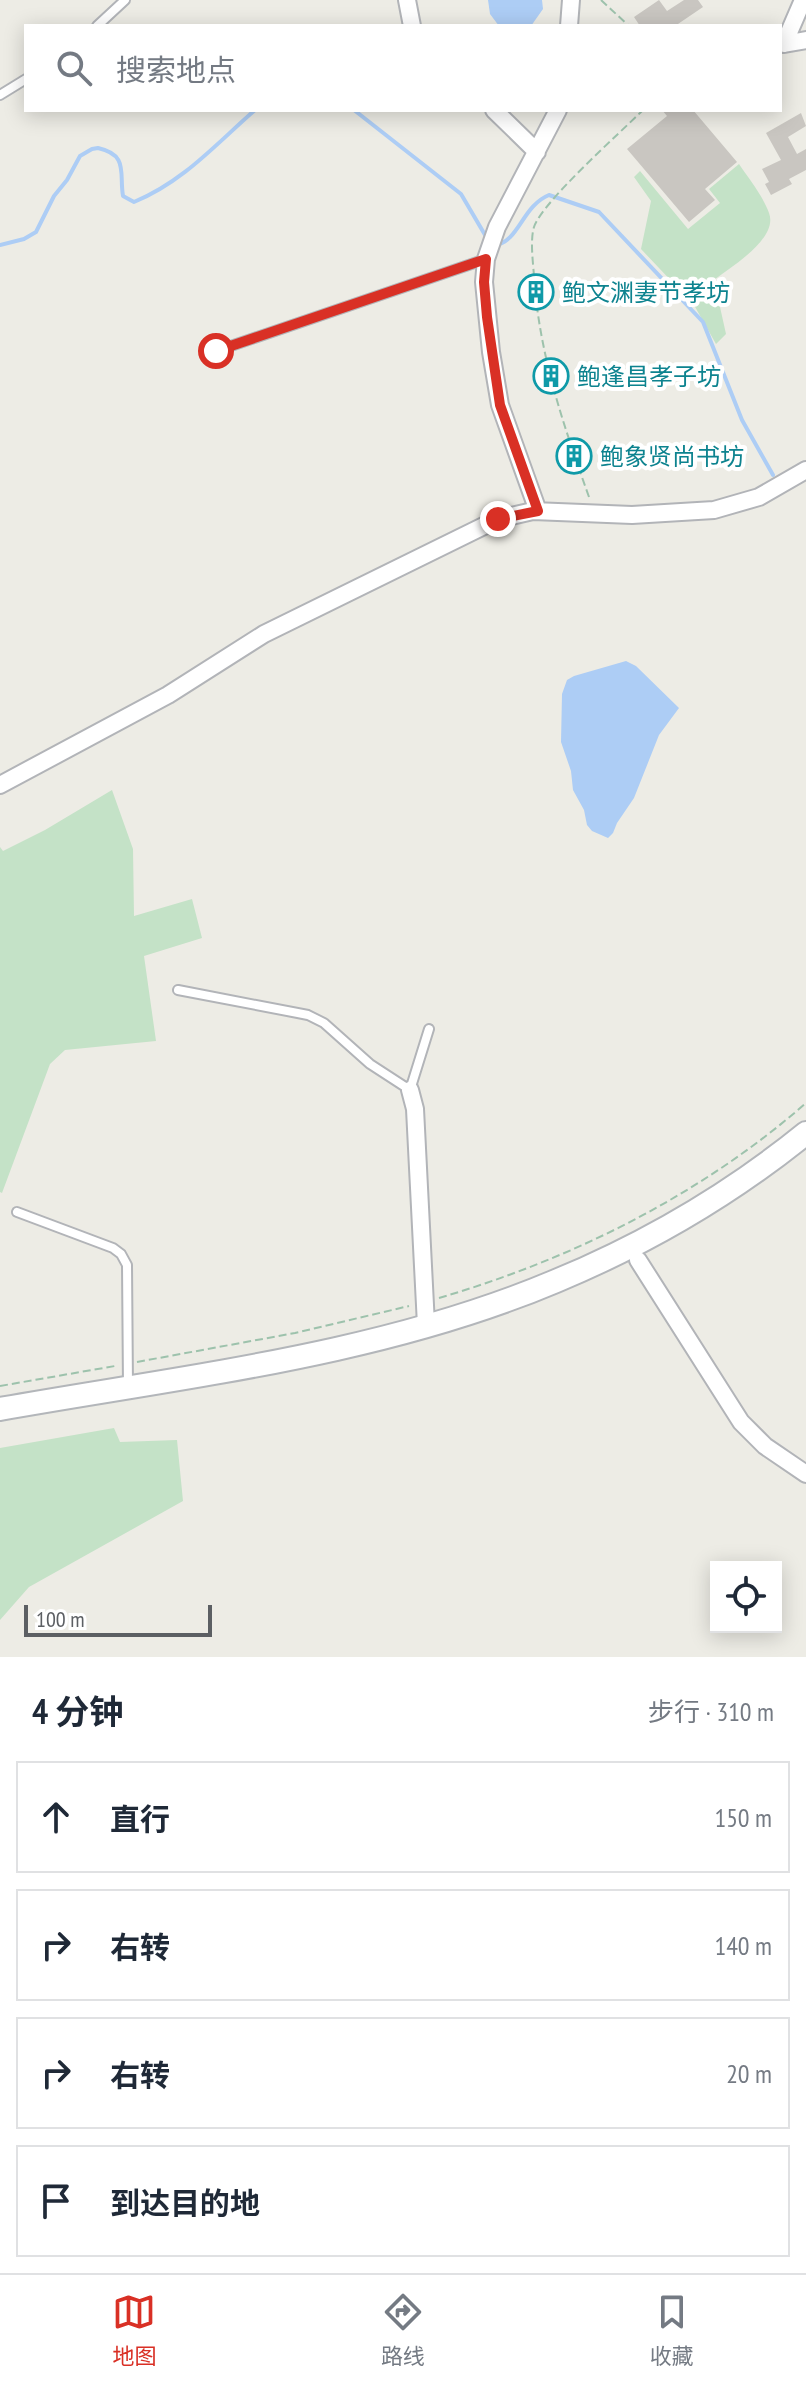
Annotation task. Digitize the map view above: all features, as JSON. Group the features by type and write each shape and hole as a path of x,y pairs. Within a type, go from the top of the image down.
{"main road":[{"path":"0,1409 300,1355 426,1325 553,1282 617,1253 715,1198 806,1133"},
{"path":"0,1424 252,1380 406,1346 546,1301 638,1260 723,1211 806,1152"}],"street":[{"path":"407,0 412,24"},
{"path":"569,24 571,0"},
{"path":"782,44 803,0"},
{"path":"782,44 806,40"},
{"path":"496,112 537,152"},
{"path":"538,511 500,405 484,282 486,259 497,227 557,112"},
{"path":"0,785 168,695 264,634 498,519 538,511 632,515 730,507 771,492 806,470"},
{"path":"410,1090 415,1109 426,1325"},
{"path":"638,1260 741,1422 765,1446 806,1474"}],"lane":[{"path":"99,24 125,0"},
{"path":"0,95 24,80"},
{"path":"216,351 486,259"},
{"path":"178,990 308,1015 324,1023 370,1064 410,1090 429,1029"},
{"path":"17,1212 113,1248 124,1257 127,1265 128,1386"}],"path":[{"path":"601,0 627,24"},
{"path":"594,513 555,400 543,352 535,294 534,228 547,207 641,112"}],"green space":[{"path":"739,164 763,200 770,223 760,243 711,282 726,334 716,344 694,305 641,249 651,201 634,177 640,171 688,229 720,203 709,189"},
{"path":"112,790 133,849 134,916 192,899 202,938 144,956 156,1041 65,1050 50,1064 2,1193 0,847 3,851 45,830"},
{"path":"114,1428 120,1442 177,1440 183,1501 29,1587 0,1620 0,1448"}],"water":[{"path":"488,0 542,0 543,9 532,24 498,24 490,14"},
{"path":"626,661 636,666 679,708 659,735 634,798 608,838 592,831 587,825 584,810 573,790 571,771 561,742 562,694 567,680 574,676"}],"building":[{"path":"659,0 667,11 684,0 698,0 703,7 678,24 639,24 634,17"},
{"path":"664,112 695,112 737,162 705,189 715,200 689,222 627,149 667,116"},
{"path":"801,113 806,126 788,137 797,154 806,149 806,170 789,179 792,184 771,195 762,169 781,160 766,133"}],"waterway":[{"path":"0,245 24,239 36,232 54,196 80,156 92,149 108,151 118,160 123,196 134,202 184,173 253,112"},
{"path":"357,112 461,194 488,240"},
{"path":"495,245 510,237 533,207 549,195 599,212 703,322 742,420 773,475"}],"place":[{"name":"鲍文渊妻节孝坊","path":"536,292"},
{"name":"鲍逢昌孝子坊","path":"551,376"},
{"name":"鲍象贤尚书坊","path":"574,456"}],"route":[{"path":"216,351 486,259 487,317 500,405 538,511 498,519"}]}
